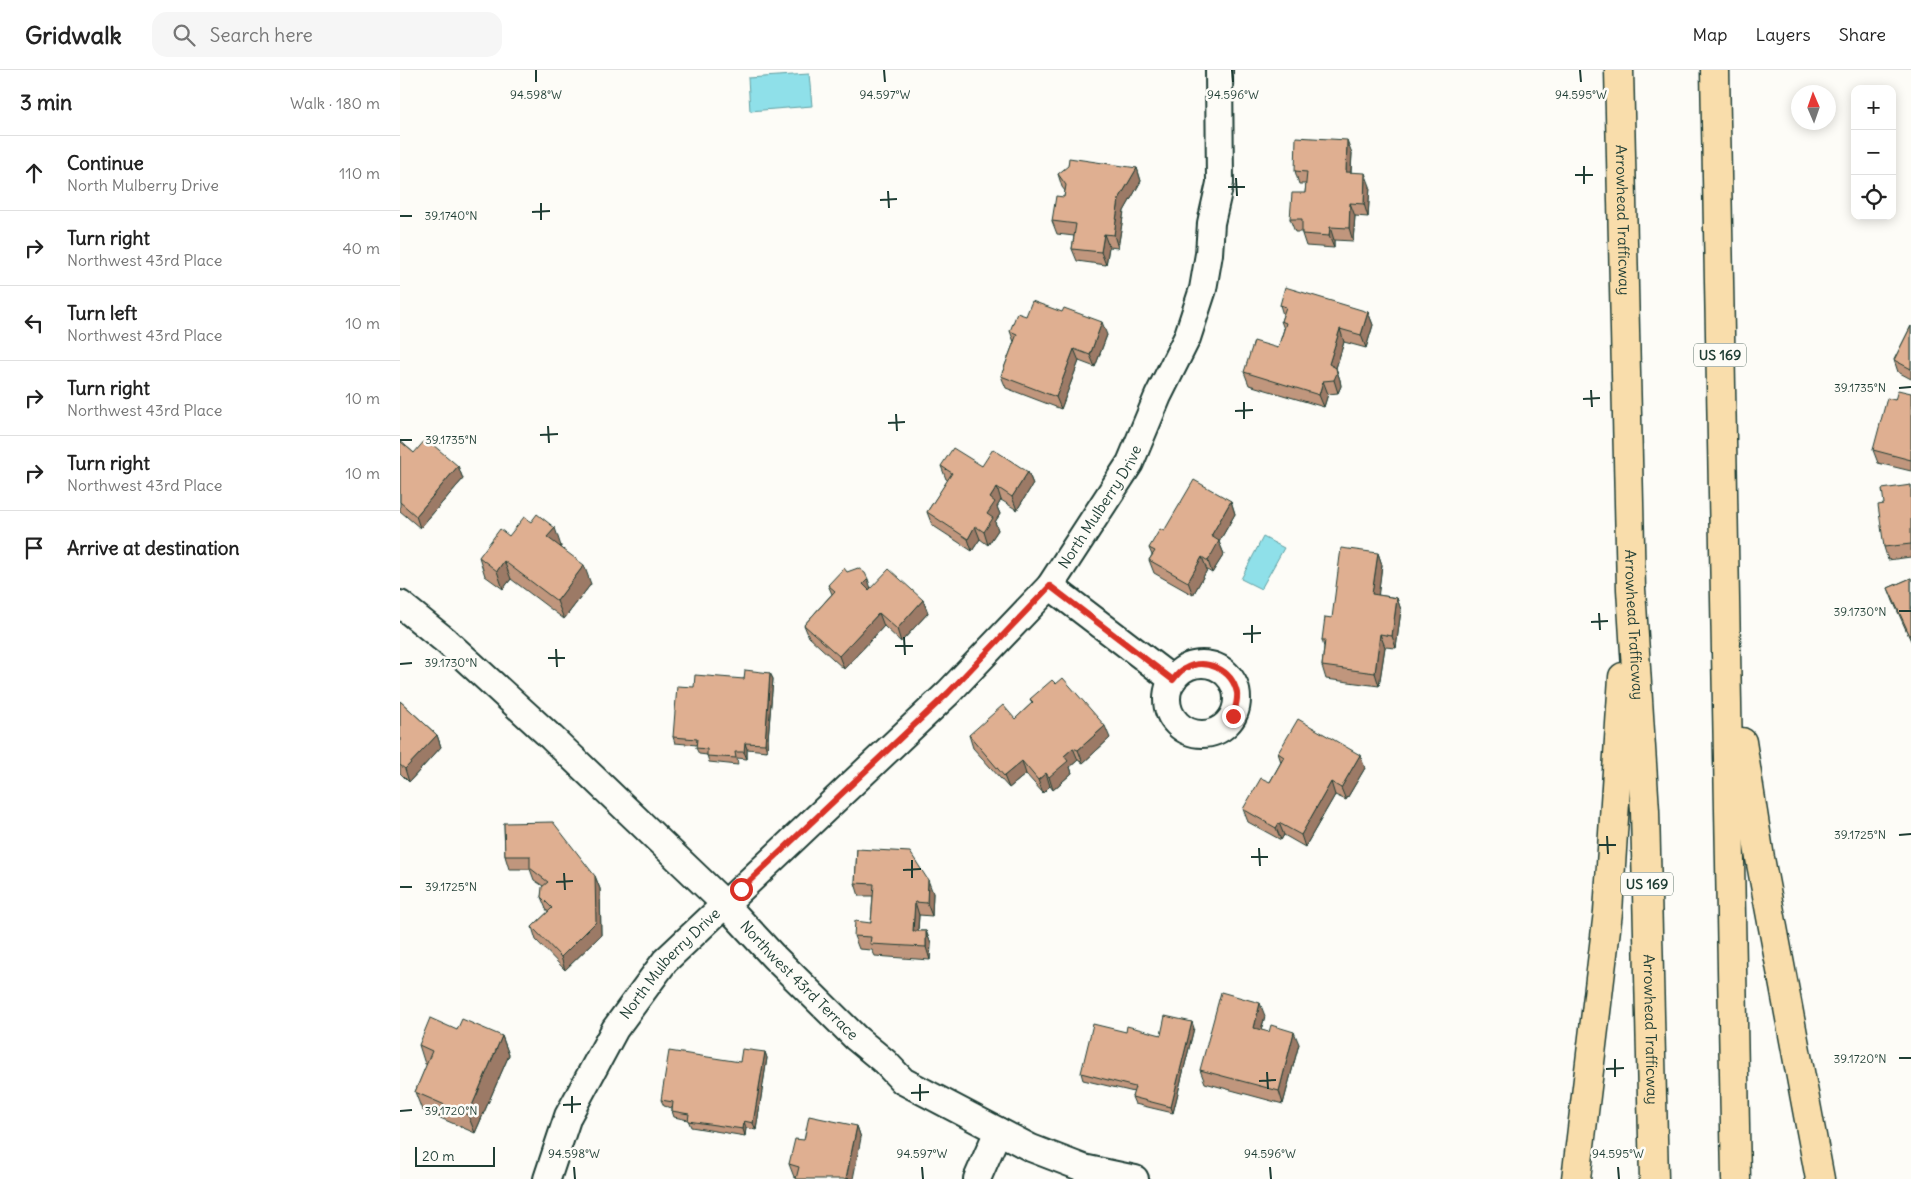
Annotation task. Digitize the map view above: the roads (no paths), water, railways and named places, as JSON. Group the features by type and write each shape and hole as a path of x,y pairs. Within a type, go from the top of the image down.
{"highway":[{"name":"Arrowhead Trafficway","path":"1619,70 1631,589 1645,811 1654,1179"},
{"name":"US 169","path":"1715,70 1736,1179"},
{"path":"1576,1179 1608,912 1620,713 1631,589"},
{"path":"1726,639 1760,858 1820,1179"}],"street":[{"name":"North Mulberry Drive","path":"547,1179 568,1116 616,1029 665,960 948,693 1050,586 1130,463 1158,396 1189,330 1202,289 1209,254 1211,223 1220,183 1219,70"},
{"path":"1050,586 1173,680"},
{"name":"Northwest 43rd Terrace","path":"400,604 446,641 552,738 725,904 774,957 856,1038 885,1062 903,1082 1031,1148 1083,1168 1135,1179"},
{"path":"977,1179 998,1131"}],"water":[{"path":"809,74 812,106 750,111 748,78"},
{"path":"1263,537 1284,548 1261,589 1241,579"}]}
